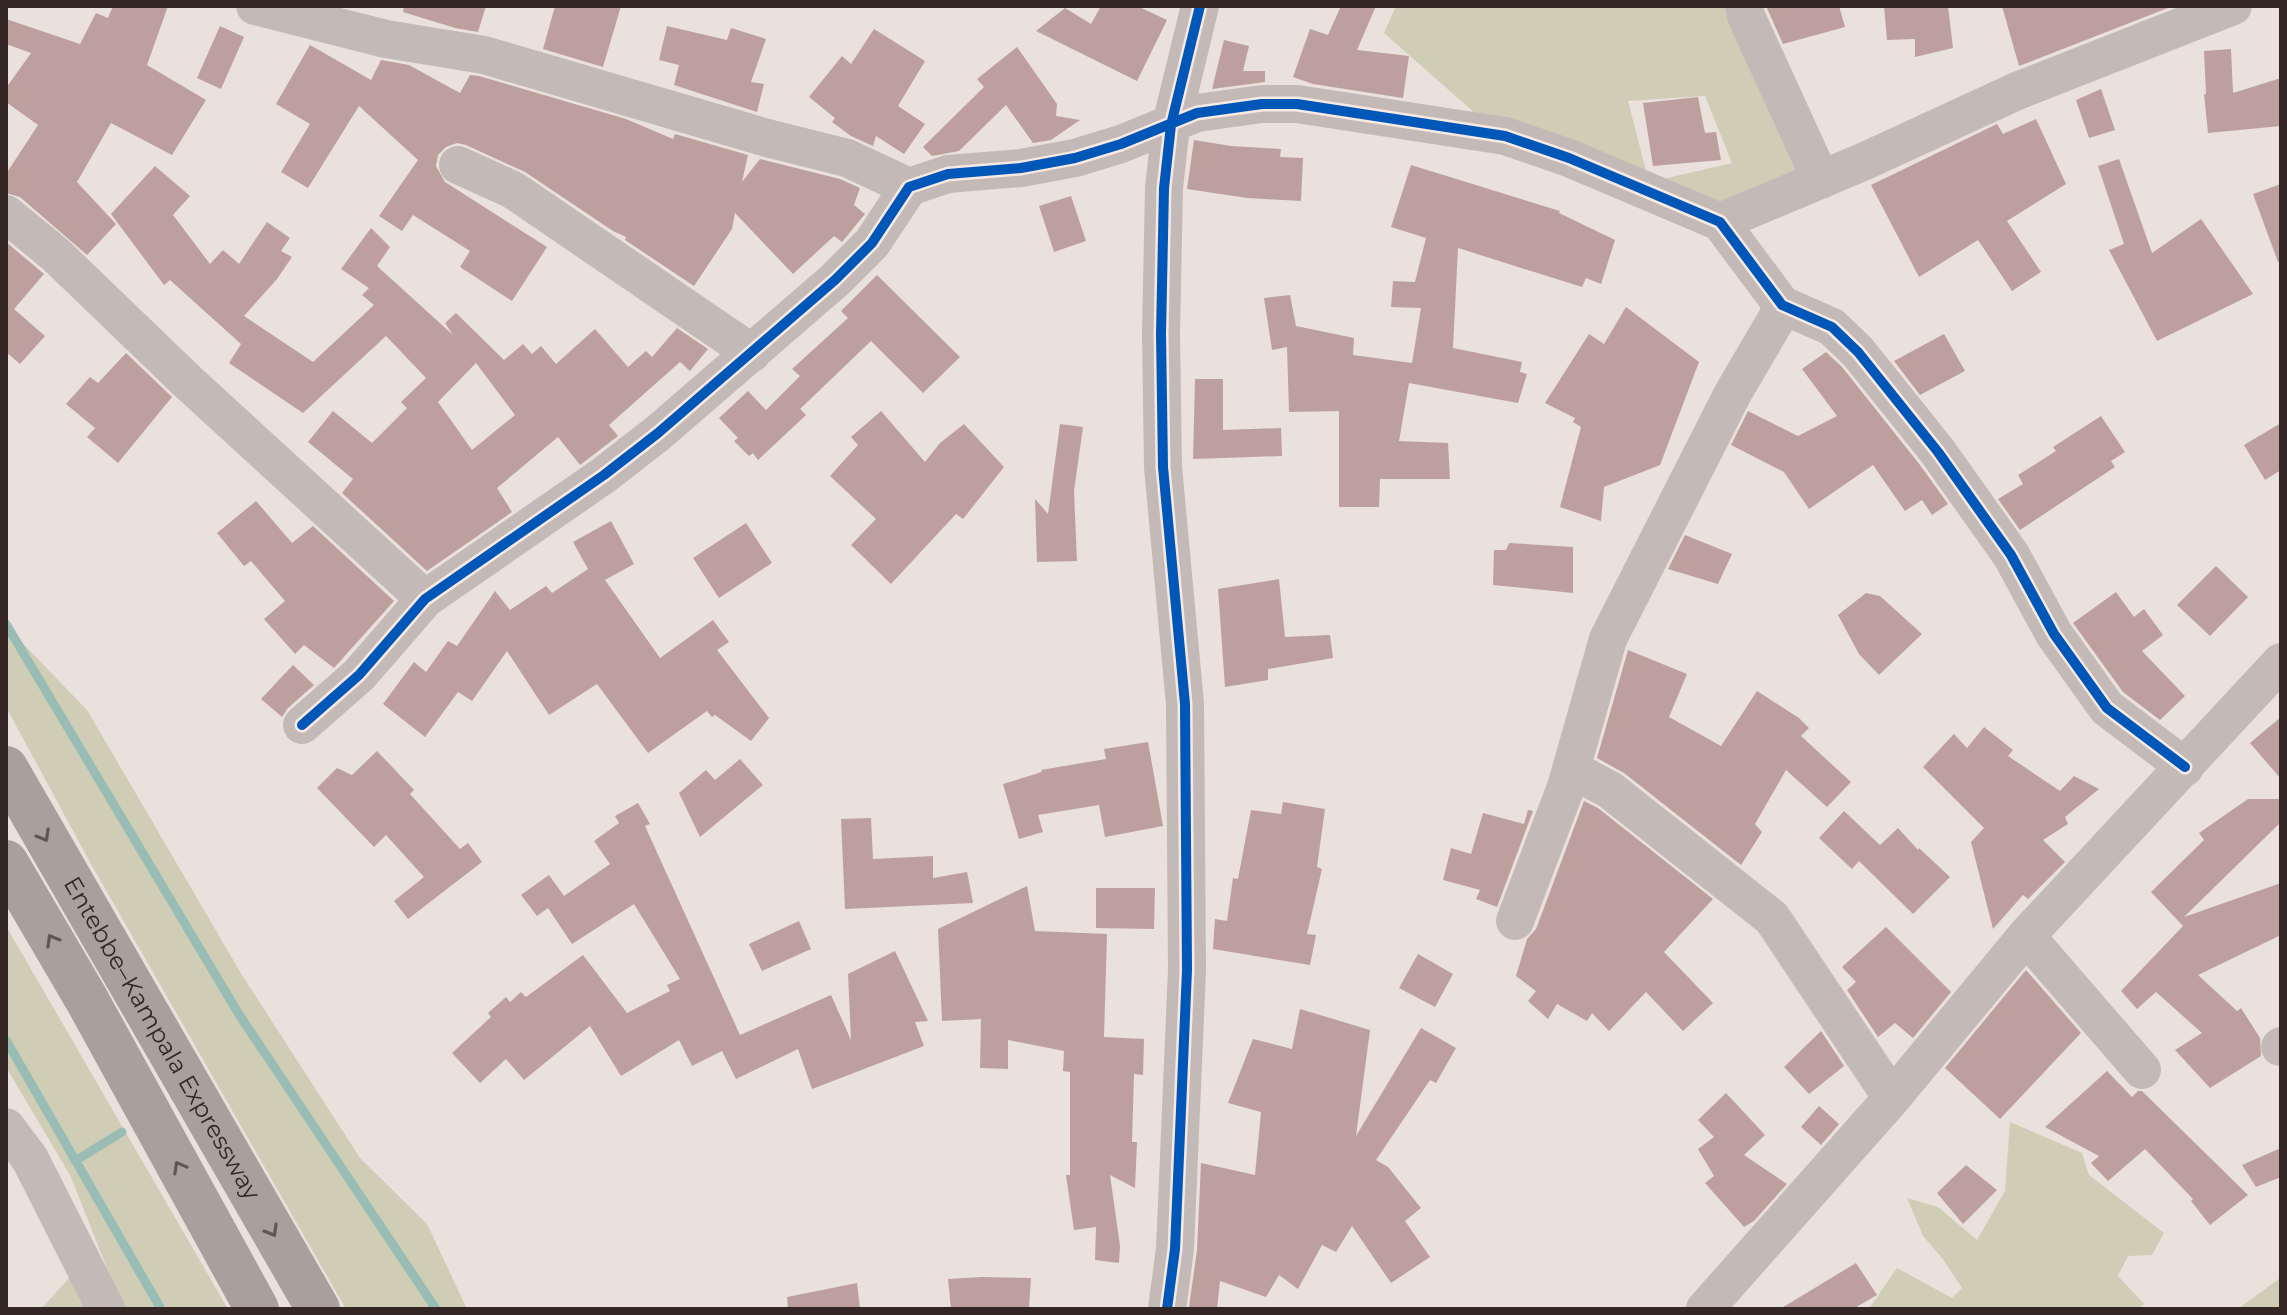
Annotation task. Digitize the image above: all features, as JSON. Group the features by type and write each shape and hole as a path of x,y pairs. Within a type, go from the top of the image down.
{"highway":[{"name":"Entebbe–Kampala Expressway","path":"6,768 318,1309"},
{"name":"Entebbe–Kampala Expressway","path":"6,862 87,1000 257,1309"}],"street":[{"path":"255,6 386,39 484,55 767,138 847,158 909,187"},
{"path":"1167,1309 1175,1249 1187,970 1185,704 1163,467 1163,217 1171,125 1200,6"},
{"path":"1744,6 1771,74 1821,180"},
{"path":"1720,222 2017,91 2233,6"},
{"path":"302,725 359,675 425,599 604,475 835,280 872,243 909,187 948,174 1021,168 1075,158 1121,144 1197,113 1230,107 1297,104 1505,136 1569,158 1720,222 1782,305 1832,327 1858,352 1938,452 2011,555 2054,634 2107,708 2185,767"},
{"path":"458,165 513,190 752,353"},
{"path":"6,214 56,255 188,382 425,599"},
{"path":"1515,921 1571,769 1608,639 1733,393 1782,305"},
{"path":"1705,1309 1892,1098 2026,936 2281,662"},
{"path":"1571,769 1610,790 1772,918 1892,1098"},
{"path":"2026,936 2142,1070"},
{"path":"6,1108 106,1309"},
{"path":"6,1127 30,1159"}],"shaded area":[{"path":"1396,6 1745,6 1808,177 1716,213 1659,180 1732,163 1705,96 1628,101 1648,178 1485,122 1384,33"},
{"path":"6,626 87,710 242,975 360,1158 427,1224 467,1309 346,1309 91,864 6,707"},
{"path":"6,926 228,1309 123,1309 71,1177 6,1067"},
{"path":"2010,1122 2082,1153 2089,1175 2164,1233 2152,1255 2128,1256 2118,1276 2144,1304 2138,1309 1869,1309 1897,1268 1952,1298 1962,1288 1923,1236 1907,1198 1938,1207 1977,1240 2005,1191"},
{"path":"71,1276 89,1309 41,1309"},
{"path":"2280,1278 2281,1309 2238,1309"}],"building":[{"path":"113,6 168,6 147,65 206,100 172,155 111,123 77,182 116,224 87,255 20,197 6,193 6,174 38,125 6,102 6,88 31,53 6,44 6,19 80,44 96,13 108,18"},
{"path":"404,6 486,6 478,32 403,12"},
{"path":"555,6 621,6 603,67 543,49"},
{"path":"1101,6 1137,6 1167,20 1137,81 1036,31 1065,8 1091,24"},
{"path":"1341,6 1376,6 1357,50 1409,56 1403,98 1313,84 1293,77 1310,29 1328,35"},
{"path":"1766,6 1839,6 1845,27 1783,44"},
{"path":"1884,6 1948,6 1953,48 1915,57 1915,39 1887,40"},
{"path":"2002,6 2173,6 2019,66"},
{"path":"220,26 244,37 221,89 197,78"},
{"path":"667,26 727,40 731,28 766,39 751,82 764,84 757,112 674,85 679,65 659,60"},
{"path":"874,29 925,61 898,106 925,124 904,154 876,136 873,146 851,136 832,122 835,118 809,97 842,56 851,64"},
{"path":"1224,40 1249,46 1243,71 1265,71 1265,82 1212,89"},
{"path":"310,45 371,80 381,60 409,65 460,93 470,75 479,76 626,119 673,139 675,134 748,155 742,182 760,159 840,179 860,188 854,205 865,214 842,242 834,236 793,274 735,213 732,229 694,286 625,240 626,237 525,172 466,145 457,143 446,147 438,155 436,166 445,182 547,247 512,301 460,267 470,251 413,215 402,231 379,216 418,160 359,106 308,188 281,172 310,124 276,104"},
{"path":"1017,47 1057,104 1056,116 1080,120 1051,140 1033,143 1006,105 959,151 932,156 923,147 984,87 977,79"},
{"path":"2231,49 2233,93 2281,78 2281,126 2208,133 2204,51"},
{"path":"2101,89 2115,130 2089,138 2076,100"},
{"path":"1698,97 1705,133 1716,132 1721,160 1653,166 1643,103"},
{"path":"2036,119 2066,184 2007,221 2041,272 2012,291 1978,240 1919,277 1871,185 1997,124 2003,134"},
{"path":"1194,140 1281,149 1280,157 1303,158 1301,201 1247,198 1187,189"},
{"path":"2119,159 2152,253 2201,219 2253,294 2157,341 2109,250 2124,244 2098,166"},
{"path":"1411,165 1560,211 1615,240 1601,284 1586,278 1582,287 1458,248 1453,348 1522,362 1520,372 1527,374 1518,403 1409,383 1399,441 1448,443 1450,479 1380,479 1379,507 1339,507 1339,411 1289,412 1287,347 1272,350 1264,298 1290,295 1296,326 1354,338 1353,355 1412,363 1421,308 1391,307 1393,281 1415,282 1426,238 1391,227"},
{"path":"155,166 190,196 173,215 210,264 223,250 239,264 267,222 290,238 281,251 292,257 244,316 313,362 374,305 362,295 369,288 341,269 371,228 390,247 377,266 453,335 445,323 456,313 504,360 523,344 532,354 541,346 556,364 595,329 628,367 646,351 652,357 677,328 708,349 690,371 680,362 609,425 618,436 580,465 558,437 497,488 512,512 427,571 342,493 353,479 308,442 333,411 372,443 407,408 401,402 426,378 386,336 303,413 229,363 241,344 170,280 164,285 111,214","holes":["476,363 515,415 472,450 438,402"]},
{"path":"2281,184 2281,261 2278,262 2253,194"},
{"path":"1071,196 1086,241 1054,252 1039,206"},
{"path":"6,242 44,274 14,309 45,336 20,364 6,352"},
{"path":"877,275 960,357 923,393 871,341 800,409 806,415 758,460 753,453 749,456 734,441 738,438 719,418 748,391 766,410 800,376 792,369 848,318 841,311"},
{"path":"1626,307 1699,362 1660,465 1604,487 1601,521 1560,507 1581,427 1573,422 1575,418 1545,403 1589,334 1604,344"},
{"path":"1944,334 1965,371 1920,395 1894,361"},
{"path":"1826,352 1842,367 1948,504 1932,515 1922,500 1905,511 1873,465 1809,509 1784,472 1731,445 1748,411 1798,436 1837,416 1802,369"},
{"path":"126,353 172,397 118,463 87,437 95,428 66,404 90,377 98,383"},
{"path":"1195,379 1223,379 1223,430 1281,428 1282,456 1193,459"},
{"path":"881,411 925,462 940,443 964,424 1004,467 963,519 956,514 891,584 851,545 876,519 830,476 858,445 851,437"},
{"path":"2101,416 2125,452 2111,461 2115,467 2020,530 1998,499 2023,484 2018,475 2056,451 2053,447"},
{"path":"2281,423 2281,470 2265,480 2244,445"},
{"path":"1060,424 1083,427 1074,491 1077,561 1037,562 1035,499 1048,514"},
{"path":"256,501 292,543 313,526 394,601 334,668 304,645 295,654 264,619 285,601 251,561 244,566 217,533"},
{"path":"611,521 634,564 605,580 660,658 713,620 729,642 717,650 769,718 751,741 707,711 648,753 597,684 549,715 507,651 472,701 458,692 425,737 383,704 414,662 426,672 448,641 457,646 495,591 510,610 546,586 552,593 588,569 573,542"},
{"path":"746,523 772,563 719,598 693,558"},
{"path":"1685,535 1732,554 1718,584 1668,569"},
{"path":"1509,543 1573,547 1573,593 1493,585 1494,550 1506,550"},
{"path":"2216,566 2248,597 2210,636 2177,605"},
{"path":"1279,579 1285,637 1330,635 1333,658 1268,669 1268,680 1225,687 1218,589"},
{"path":"2116,592 2134,617 2144,609 2163,635 2142,651 2185,696 2160,720 2123,692 2073,623"},
{"path":"1866,593 1880,596 1922,634 1879,675 1859,654 1838,615"},
{"path":"1628,650 1687,674 1669,717 1721,746 1757,691 1799,718 1809,728 1801,736 1851,782 1827,807 1786,770 1755,824 1762,832 1741,865 1624,773 1597,758"},
{"path":"293,665 314,685 282,717 261,699"},
{"path":"2281,717 2281,779 2250,743"},
{"path":"1984,727 2013,750 2008,756 2060,791 2074,776 2099,789 2065,817 2068,824 2043,840 2065,862 2028,899 2023,895 1993,929 1971,842 1984,828 1923,767 1954,734 1967,748"},
{"path":"1148,742 1163,826 1105,837 1099,805 1038,815 1043,832 1019,839 1003,784 1041,770 1106,759 1104,749"},
{"path":"377,751 414,790 410,794 460,849 468,843 482,862 408,919 394,901 424,877 386,835 374,847 317,788 337,768 352,775"},
{"path":"740,759 763,785 700,837 679,793 706,770 715,780"},
{"path":"2248,799 2281,799 2281,822 2184,917 2281,883 2281,935 2198,975 2237,1011 2241,1008 2260,1038 2261,1056 2210,1088 2175,1050 2202,1033 2156,992 2137,1009 2121,991 2183,926 2151,892 2204,840 2199,833"},
{"path":"1584,801 1598,808 1713,899 1664,952 1713,1003 1683,1031 1646,992 1609,1031 1592,1013 1587,1021 1557,1004 1548,1019 1528,1001 1536,991 1516,976 1527,939 1536,929"},
{"path":"1283,802 1325,809 1317,867 1322,869 1307,934 1316,935 1310,965 1213,949 1215,919 1227,921 1233,878 1238,879 1251,810 1281,814"},
{"path":"638,803 650,824 645,826 740,1035 831,995 851,1040 848,974 895,951 928,1021 915,1022 924,1046 812,1089 798,1049 736,1079 722,1051 692,1066 679,1040 621,1076 590,1026 524,1080 506,1059 480,1083 452,1053 491,1017 488,1013 506,997 510,1002 521,992 526,997 583,955 627,1013 670,991 667,985 680,979 634,904 572,944 548,908 537,916 521,895 549,875 564,896 610,864 594,841 619,823 615,816"},
{"path":"1528,810 1533,811 1497,907 1476,899 1480,890 1443,880 1451,848 1471,854 1483,813 1524,824"},
{"path":"1844,811 1880,845 1898,828 1950,877 1913,914 1859,861 1852,869 1819,838"},
{"path":"871,818 873,859 933,856 933,878 967,872 973,903 845,909 841,819"},
{"path":"1027,886 1035,931 1107,934 1104,1037 1144,1039 1143,1075 1134,1074 1132,1142 1137,1142 1135,1188 1110,1175 1120,1246 1119,1263 1095,1260 1096,1227 1074,1230 1066,1175 1070,1175 1070,1072 1063,1071 1064,1051 1008,1040 1008,1069 980,1068 981,1019 942,1021 938,929"},
{"path":"1096,888 1155,888 1154,929 1096,928"},
{"path":"799,921 811,949 762,971 749,944"},
{"path":"1886,927 1951,992 1913,1038 1895,1023 1878,1037 1847,990 1856,982 1842,967"},
{"path":"1418,954 1453,974 1435,1007 1399,988"},
{"path":"2026,970 2081,1033 2000,1119 1945,1068"},
{"path":"1300,1009 1370,1030 1356,1136 1421,1028 1456,1048 1436,1083 1430,1080 1376,1160 1388,1167 1421,1208 1405,1221 1430,1257 1391,1283 1352,1226 1336,1252 1322,1245 1298,1289 1279,1275 1266,1297 1220,1281 1217,1309 1189,1307 1197,1250 1201,1163 1255,1175 1261,1112 1228,1103 1253,1039 1292,1049"},
{"path":"1821,1031 1844,1066 1809,1094 1784,1067"},
{"path":"2107,1071 2132,1097 2142,1091 2248,1195 2210,1225 2191,1201 2193,1199 2145,1149 2108,1181 2091,1163 2099,1156 2045,1127"},
{"path":"1726,1093 1765,1135 1744,1155 1787,1184 1754,1221 1744,1227 1705,1183 1714,1176 1698,1149 1714,1137 1698,1120"},
{"path":"1819,1106 1839,1124 1821,1145 1801,1127"},
{"path":"2281,1148 2281,1177 2256,1187 2242,1165"},
{"path":"1966,1165 1997,1190 1963,1224 1937,1193"},
{"path":"1856,1263 1877,1295 1853,1309 1780,1309"},
{"path":"1031,1278 1029,1309 951,1309 948,1279"},
{"path":"857,1283 860,1309 788,1309 787,1297"}],"waterway":[{"path":"6,624 240,1016 436,1309"},
{"path":"6,1040 161,1309"},
{"path":"75,1161 122,1132"}],"cycle path":[{"path":"1167,1309 1175,1249 1187,970 1185,704 1163,467 1161,334 1164,188 1171,125 1200,6"},
{"path":"302,725 359,675 425,599 604,475 658,433 835,280 872,243 909,187 948,174 1021,168 1075,158 1121,144 1197,113 1262,104 1297,104 1505,136 1569,158 1720,222 1782,305 1832,327 1858,352 1938,452 2011,555 2054,634 2107,708 2185,767"}]}
